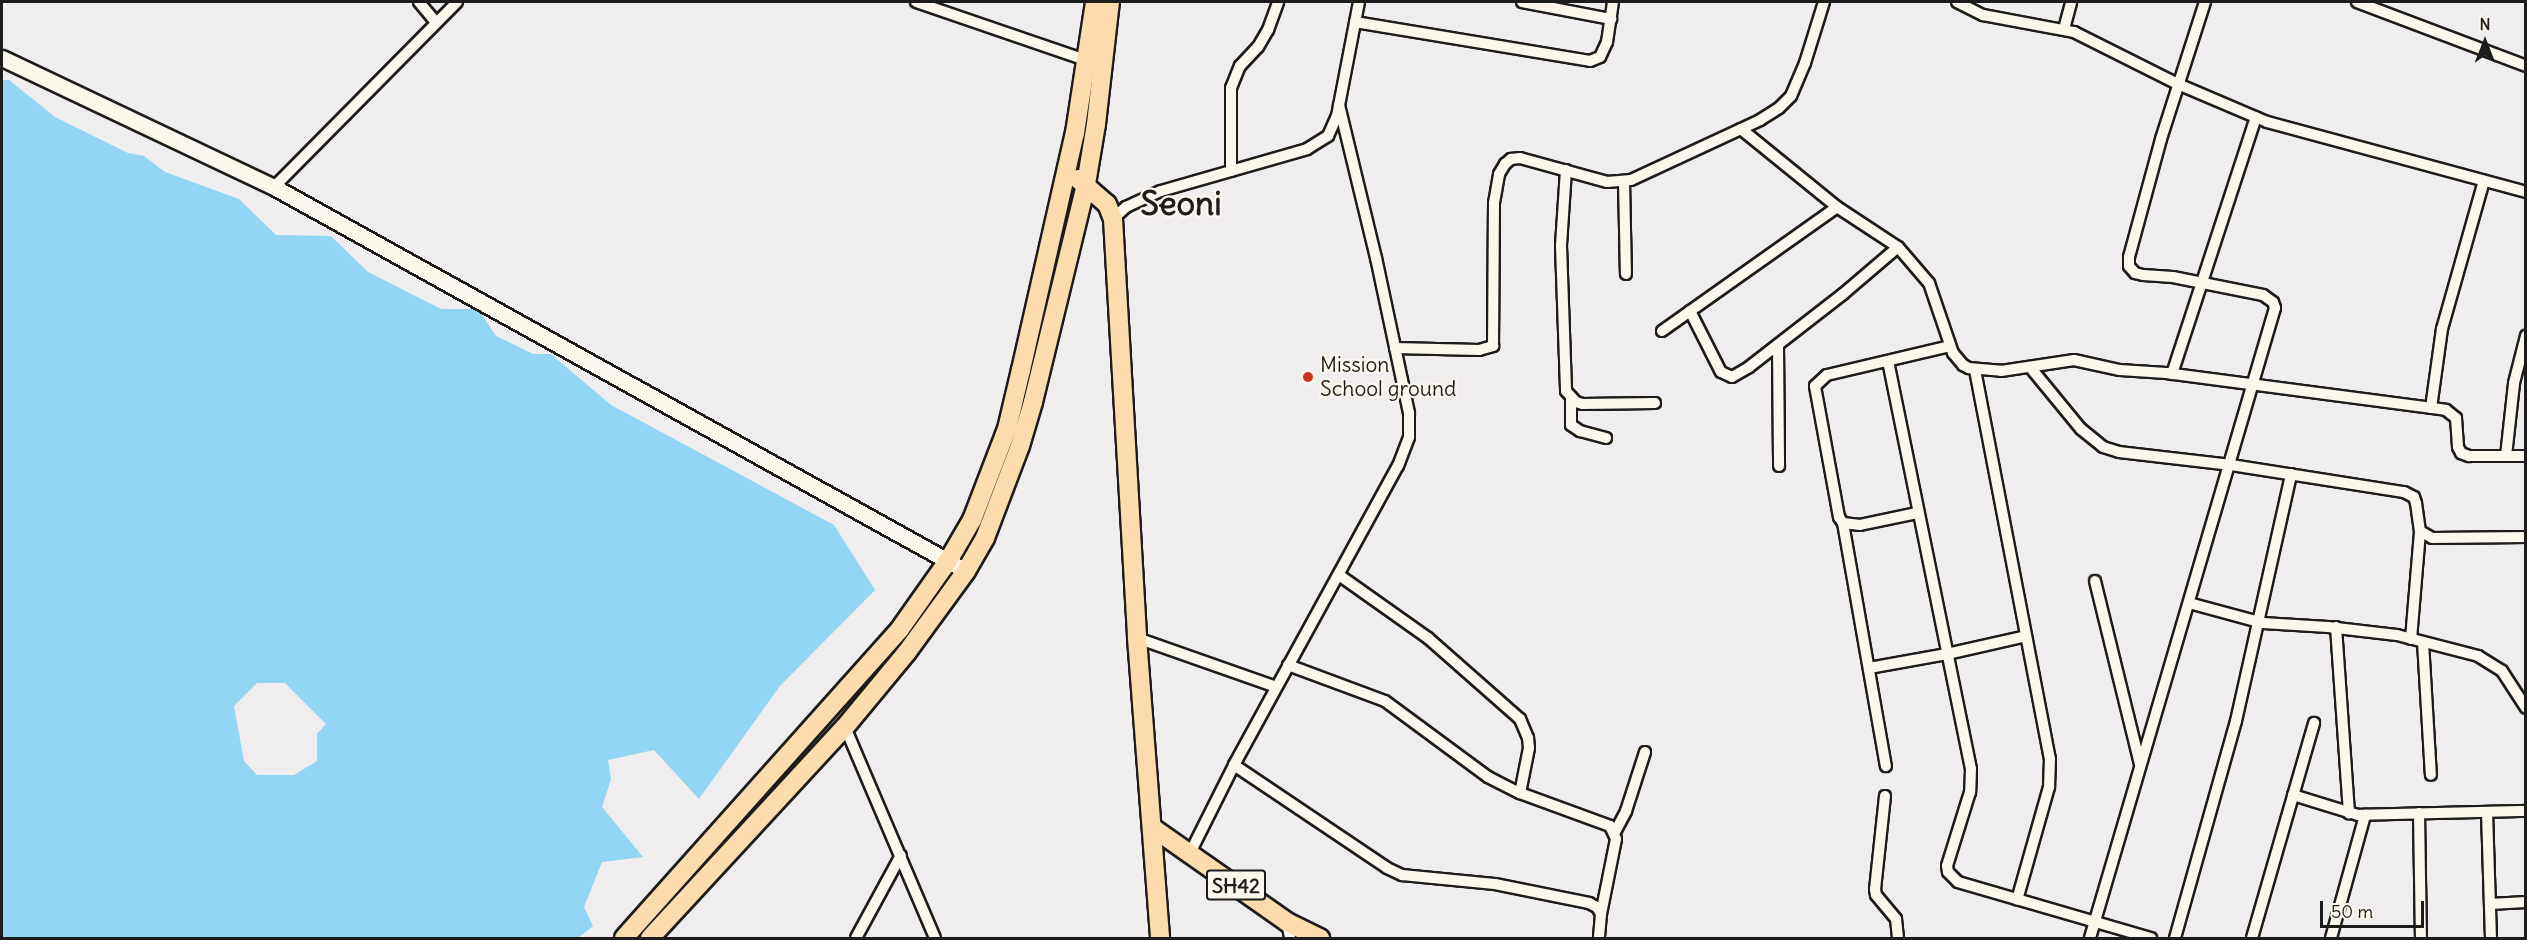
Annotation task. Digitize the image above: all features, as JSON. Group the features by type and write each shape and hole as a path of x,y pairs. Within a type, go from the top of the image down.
{"main road":[{"path":"650,939 845,727 907,652 966,571 985,538 1020,446 1033,402 1086,184 1096,63 1095,2"},
{"path":"624,939 900,629 948,561 972,520 1007,429 1066,172 1110,2"},
{"path":"2,58 274,187 966,571"},
{"path":"1066,172 1086,184 1107,204 1113,219 1137,638 1160,939"},
{"name":"SH42","path":"1153,828 1190,853 1288,930 1320,939"}],"street":[{"path":"419,2 436,22"},
{"path":"274,187 457,2"},
{"path":"916,2 1096,63"},
{"path":"1231,171 1231,88 1240,66 1258,47 1268,30 1278,2"},
{"path":"1113,219 1126,207 1147,197 1320,144 1334,127 1359,2"},
{"path":"1522,2 1611,19"},
{"path":"1355,22 1584,62 1600,57 1607,42 1613,2"},
{"path":"1395,348 1479,350 1493,346 1494,203 1499,174 1511,159 1520,158 1607,182 1624,181 1646,176 1741,129 1779,108 1791,96 1805,63 1824,2"},
{"path":"1957,2 1983,15 2064,29 2081,35 2178,84 2256,117 2315,136 2526,192"},
{"path":"2064,29 2071,2"},
{"path":"2090,939 2274,313 2273,302 2263,295 2173,277 2143,275 2135,273 2130,266 2130,257 2161,139 2205,2"},
{"path":"2357,2 2526,66"},
{"path":"1190,853 1234,765 1398,466 1409,437 1409,413 1339,105"},
{"path":"2172,374 2256,117"},
{"path":"1741,129 1838,207 1898,247 1929,283 1956,359 1975,370 2001,371 2074,360 2110,369 2172,374 2446,410 2456,418 2458,447 2461,453 2469,456 2526,456"},
{"path":"1566,170 1562,229 1563,368 1566,391 1570,397 1582,404 1655,403"},
{"path":"1624,181 1626,274"},
{"path":"2431,408 2442,329 2484,181"},
{"path":"1662,331 1838,207"},
{"path":"1690,311 1726,376 1732,377 1740,374 1778,345 1898,247"},
{"path":"2506,456 2514,383 2526,336"},
{"path":"1778,345 1779,466"},
{"path":"1886,766 1843,523 1839,517 1815,386 1827,375 1950,346"},
{"path":"1888,361 1971,781 1947,866 1948,872 1958,882 2151,939"},
{"path":"2030,367 2069,417 2103,447 2139,456 2231,465 2404,492 2414,497 2420,531 2411,639"},
{"path":"1975,370 2049,748 2050,775 2017,900"},
{"path":"1570,397 1571,425 1580,431 1606,438"},
{"path":"2175,939 2233,732 2291,474"},
{"path":"1843,523 1860,525 1917,513"},
{"path":"2420,531 2432,538 2526,537"},
{"path":"1339,575 1428,638 1520,719 1528,738 1529,748 1520,793"},
{"path":"2095,581 2140,767"},
{"path":"2189,603 2258,622 2336,627 2411,639 2490,662 2512,684 2526,708"},
{"path":"2336,627 2349,814"},
{"path":"1869,668 1947,654 2026,636"},
{"path":"1137,638 1276,687"},
{"path":"2423,642 2431,776"},
{"path":"1288,665 1385,700 1488,777 1520,793 1598,821 1615,832"},
{"path":"2252,939 2314,723"},
{"path":"845,727 935,939"},
{"path":"1599,939 1601,914 1615,849 1615,832 1626,811 1645,752"},
{"path":"1234,765 1387,868 1402,875 1495,884 1568,898 1589,903 1597,907 1601,914"},
{"path":"2293,795 2349,814 2526,811"},
{"path":"1885,796 1875,889 1876,896 1896,919 1898,939"},
{"path":"2487,812 2491,939"},
{"path":"2418,813 2421,939"},
{"path":"2331,939 2365,814"},
{"path":"856,939 901,855"},
{"path":"2490,904 2526,902"}],"water":[{"path":"2,80 9,80 55,117 128,153 144,156 165,172 239,199 276,235 331,236 368,272 441,309 478,309 496,336 533,354 551,354 611,405 834,525 875,590 780,686 699,799 654,750 608,760 611,779 602,807 643,857 602,862 584,907 593,926 578,938 2,938","holes":["257,683 285,683 326,724 317,734 317,761 294,775 257,775 244,761 234,706"]}],"place":[{"name":"Mission School ground","path":"1308,377"}],"district":[{"name":"Seoni","path":"1181,204"}]}
